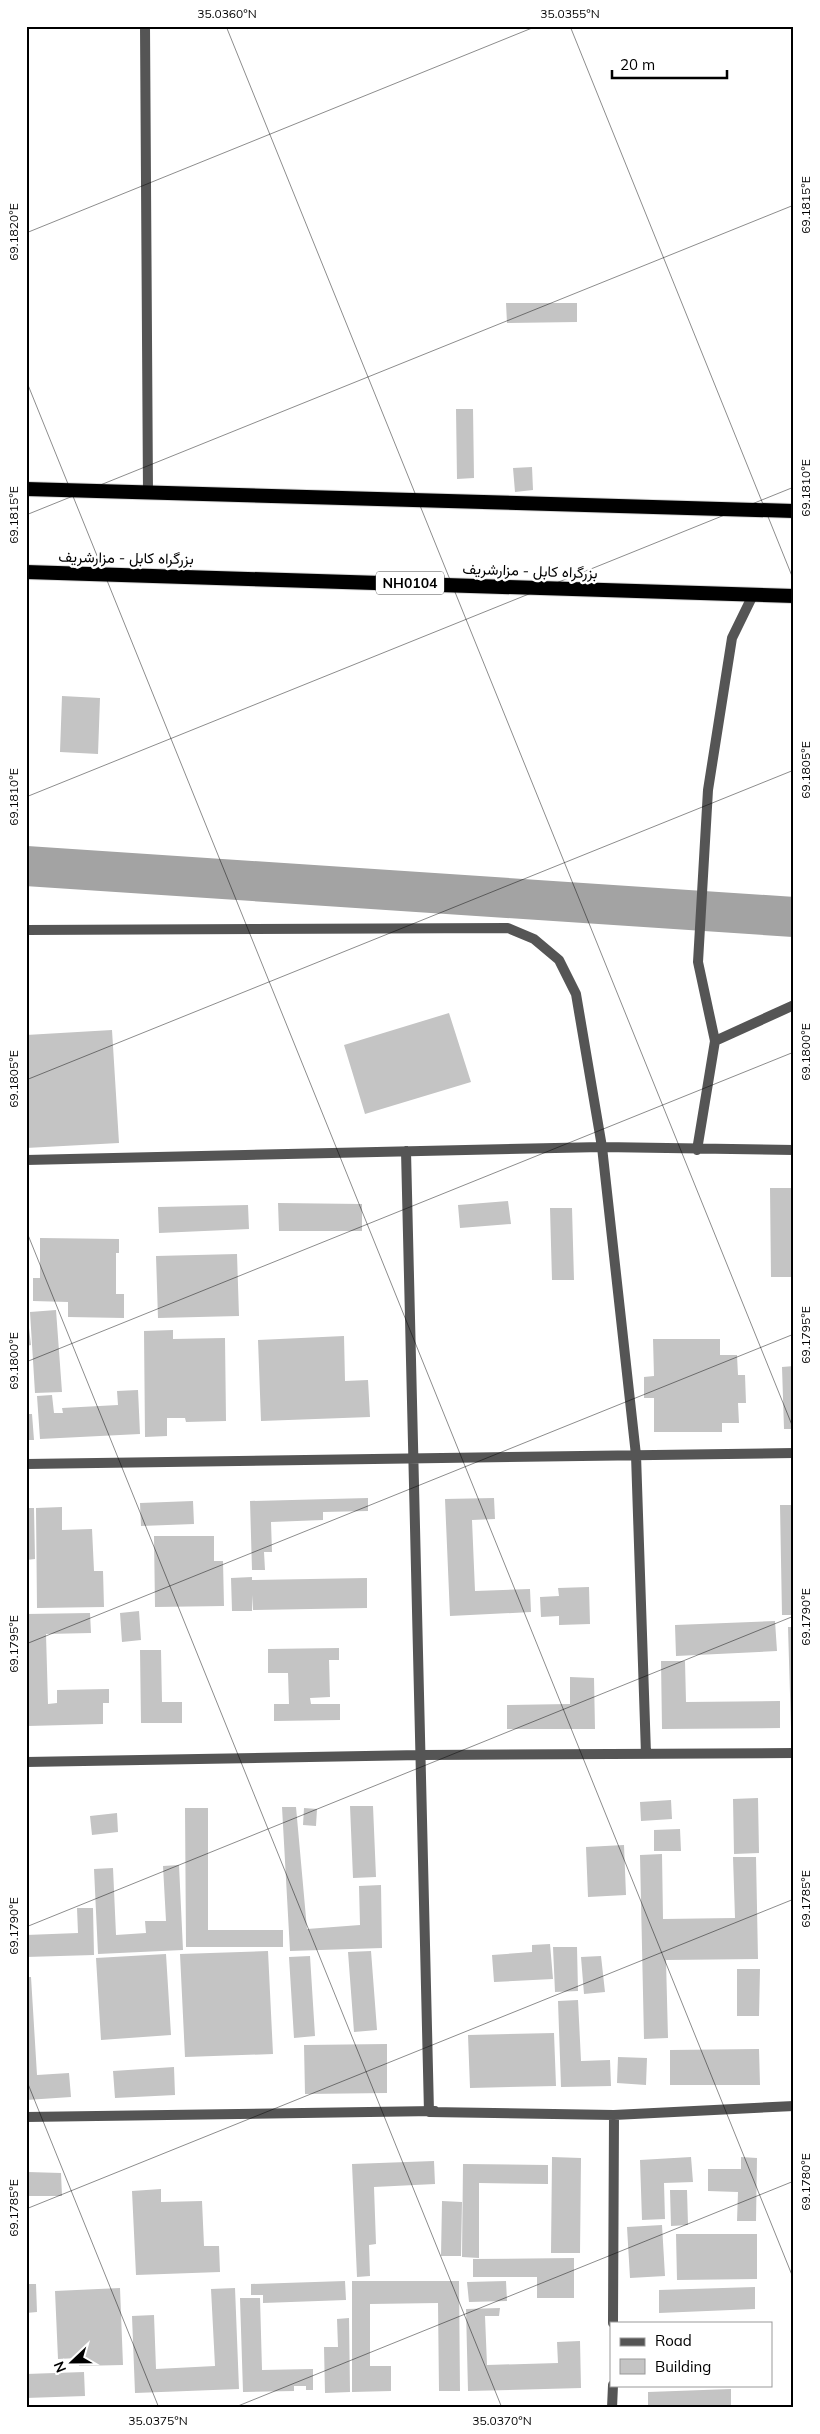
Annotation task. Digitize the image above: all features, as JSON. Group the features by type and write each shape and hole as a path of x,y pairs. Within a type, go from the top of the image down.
{"highway":[{"path":"26,489 794,512"},
{"name":"بزرگراه کابل - مزارشریف","path":"26,572 794,596"}],"street":[{"path":"145,26 148,493"},
{"path":"697,1150 716,1041 698,962 708,790 732,638 754,595"},
{"path":"26,930 508,928 534,939 559,960 576,994 602,1147 636,1455 646,1754"},
{"path":"716,1041 794,1005"},
{"path":"26,1160 602,1147 697,1150 794,1150"},
{"path":"406,1151 429,2112"},
{"path":"26,1464 794,1452"},
{"path":"26,1762 421,1755 794,1753"},
{"path":"429,2112 614,2115 794,2105"},
{"path":"26,2117 794,2105"},
{"path":"613,2322 614,2115"},
{"path":"612,2386 612,2408"}],"building":[{"path":"506,303 577,303 577,322 507,323"},
{"path":"456,409 473,409 474,478 457,479"},
{"path":"532,467 533,490 515,492 513,468"},
{"path":"62,696 100,698 98,754 60,752"},
{"path":"449,1013 471,1082 365,1114 344,1045"},
{"path":"112,1030 119,1143 26,1148 26,1035"},
{"path":"770,1188 793,1188 794,1277 771,1277"},
{"path":"508,1201 511,1224 460,1228 458,1205"},
{"path":"278,1203 362,1204 362,1231 279,1231"},
{"path":"248,1205 249,1229 159,1233 158,1207"},
{"path":"550,1208 572,1208 574,1280 552,1280"},
{"path":"40,1238 119,1239 119,1253 116,1253 116,1294 124,1294 124,1318 68,1317 68,1302 33,1301 33,1278 40,1278"},
{"path":"237,1254 239,1316 158,1318 156,1256"},
{"path":"56,1310 62,1392 35,1393 30,1312"},
{"path":"26,1328 29,1328 31,1345 26,1346"},
{"path":"173,1330 173,1339 225,1338 226,1421 186,1422 185,1418 167,1418 167,1436 145,1437 144,1331"},
{"path":"344,1336 345,1381 368,1380 370,1417 261,1421 258,1340"},
{"path":"653,1339 720,1339 720,1355 737,1355 738,1375 745,1375 746,1403 738,1403 739,1423 722,1423 722,1432 654,1432 654,1398 644,1398 644,1377 654,1376"},
{"path":"794,1366 794,1429 784,1429 782,1367"},
{"path":"138,1390 140,1434 40,1439 37,1396 52,1395 54,1413 63,1413 62,1408 118,1405 117,1391"},
{"path":"26,1414 32,1414 34,1440 26,1440"},
{"path":"368,1498 368,1511 323,1512 323,1520 271,1522 272,1552 264,1552 265,1570 252,1570 250,1501"},
{"path":"494,1498 495,1519 472,1520 475,1591 530,1589 531,1612 450,1616 445,1499"},
{"path":"193,1501 194,1524 141,1526 140,1503"},
{"path":"780,1505 794,1505 794,1615 782,1615"},
{"path":"62,1507 62,1530 92,1529 94,1571 103,1571 104,1607 37,1608 36,1508"},
{"path":"26,1508 34,1508 35,1559 26,1560"},
{"path":"154,1536 214,1536 214,1561 223,1561 224,1606 155,1607"},
{"path":"252,1577 252,1580 367,1578 367,1608 253,1610 252,1595 252,1611 232,1611 231,1578"},
{"path":"589,1587 590,1624 559,1625 559,1616 541,1617 540,1597 559,1596 558,1588"},
{"path":"139,1611 141,1640 122,1642 120,1613"},
{"path":"90,1613 91,1633 46,1634 48,1704 57,1703 57,1690 109,1689 109,1703 103,1703 103,1724 28,1726 26,1614"},
{"path":"775,1621 777,1651 676,1656 675,1625"},
{"path":"788,1627 794,1627 794,1728 791,1728"},
{"path":"339,1648 339,1660 329,1660 330,1697 310,1698 311,1704 340,1704 340,1720 274,1721 274,1704 289,1704 288,1673 268,1673 268,1649"},
{"path":"140,1650 161,1650 162,1702 182,1702 182,1723 141,1723"},
{"path":"661,1661 685,1661 686,1702 780,1701 780,1728 662,1729"},
{"path":"570,1677 594,1678 595,1729 507,1729 507,1705 570,1704"},
{"path":"758,1798 759,1853 734,1854 733,1799"},
{"path":"671,1800 672,1819 641,1821 640,1802"},
{"path":"350,1806 373,1806 376,1877 353,1878"},
{"path":"282,1807 296,1807 307,1929 360,1925 359,1886 381,1885 382,1948 290,1951"},
{"path":"185,1808 208,1808 208,1930 283,1930 283,1947 186,1947"},
{"path":"304,1808 317,1809 316,1826 303,1825"},
{"path":"117,1813 118,1832 92,1835 90,1816"},
{"path":"680,1829 681,1851 654,1851 654,1830"},
{"path":"624,1845 626,1895 588,1897 586,1847"},
{"path":"662,1854 663,1919 735,1918 733,1857 756,1857 758,1959 666,1960 668,2038 644,2039 640,1855"},
{"path":"179,1865 183,1950 98,1954 94,1869 113,1868 116,1935 146,1933 145,1921 166,1921 163,1866"},
{"path":"77,1908 93,1908 94,1955 26,1957 26,1935 78,1933"},
{"path":"550,1944 553,1979 494,1982 492,1955 532,1952 532,1945"},
{"path":"553,1947 577,1947 578,1991 555,1992"},
{"path":"268,1951 273,2054 185,2057 180,1954"},
{"path":"371,1951 377,2030 354,2032 348,1952"},
{"path":"166,1954 171,2035 101,2040 96,1958"},
{"path":"310,1956 315,2036 294,2038 289,1957"},
{"path":"601,1956 605,1992 584,1994 581,1957"},
{"path":"737,1969 760,1969 759,2016 737,2016"},
{"path":"26,1977 31,1977 37,2075 69,2073 71,2097 26,2100"},
{"path":"578,2000 581,2061 610,2060 611,2086 561,2087 558,2001"},
{"path":"554,2033 556,2086 470,2088 468,2035"},
{"path":"387,2044 387,2093 305,2094 304,2045"},
{"path":"759,2049 760,2085 670,2085 670,2050"},
{"path":"618,2057 647,2058 646,2085 617,2083"},
{"path":"174,2067 175,2095 115,2098 113,2071"},
{"path":"552,2157 581,2158 580,2253 551,2253"},
{"path":"691,2157 693,2182 664,2183 665,2219 642,2220 640,2160"},
{"path":"741,2157 757,2158 756,2221 737,2221 738,2192 708,2191 708,2169 741,2169"},
{"path":"434,2161 435,2184 374,2187 376,2244 369,2245 370,2276 357,2277 352,2164"},
{"path":"463,2164 548,2165 548,2184 479,2183 479,2258 462,2257"},
{"path":"28,2172 61,2173 62,2196 28,2196"},
{"path":"161,2189 161,2202 202,2201 204,2246 219,2246 220,2272 136,2275 132,2191"},
{"path":"670,2190 687,2190 688,2225 671,2226"},
{"path":"442,2201 462,2202 461,2256 441,2256"},
{"path":"662,2225 665,2276 630,2278 627,2227"},
{"path":"676,2234 757,2234 757,2279 677,2280"},
{"path":"574,2258 574,2298 537,2298 537,2277 473,2277 473,2259"},
{"path":"345,2281 346,2300 263,2303 263,2295 251,2295 251,2284"},
{"path":"352,2281 459,2281 460,2391 439,2391 438,2303 370,2304 370,2366 391,2366 391,2391 352,2392"},
{"path":"506,2281 507,2301 469,2302 467,2282"},
{"path":"26,2284 36,2284 37,2312 26,2313"},
{"path":"755,2287 755,2309 659,2313 659,2290"},
{"path":"120,2288 123,2365 79,2366 78,2358 58,2359 55,2291"},
{"path":"235,2288 239,2389 135,2393 132,2316 154,2315 156,2369 215,2366 211,2289"},
{"path":"240,2298 260,2298 262,2370 313,2369 313,2390 306,2390 306,2386 294,2386 294,2391 243,2392"},
{"path":"500,2308 499,2316 485,2316 487,2365 558,2363 557,2342 580,2341 581,2388 468,2391 466,2309"},
{"path":"349,2318 350,2392 325,2393 324,2347 338,2347 337,2319"},
{"path":"84,2372 85,2396 26,2398 26,2374"},
{"path":"731,2389 731,2408 648,2408 648,2392"}],"waterway":[{"path":"26,866 794,917"}]}
